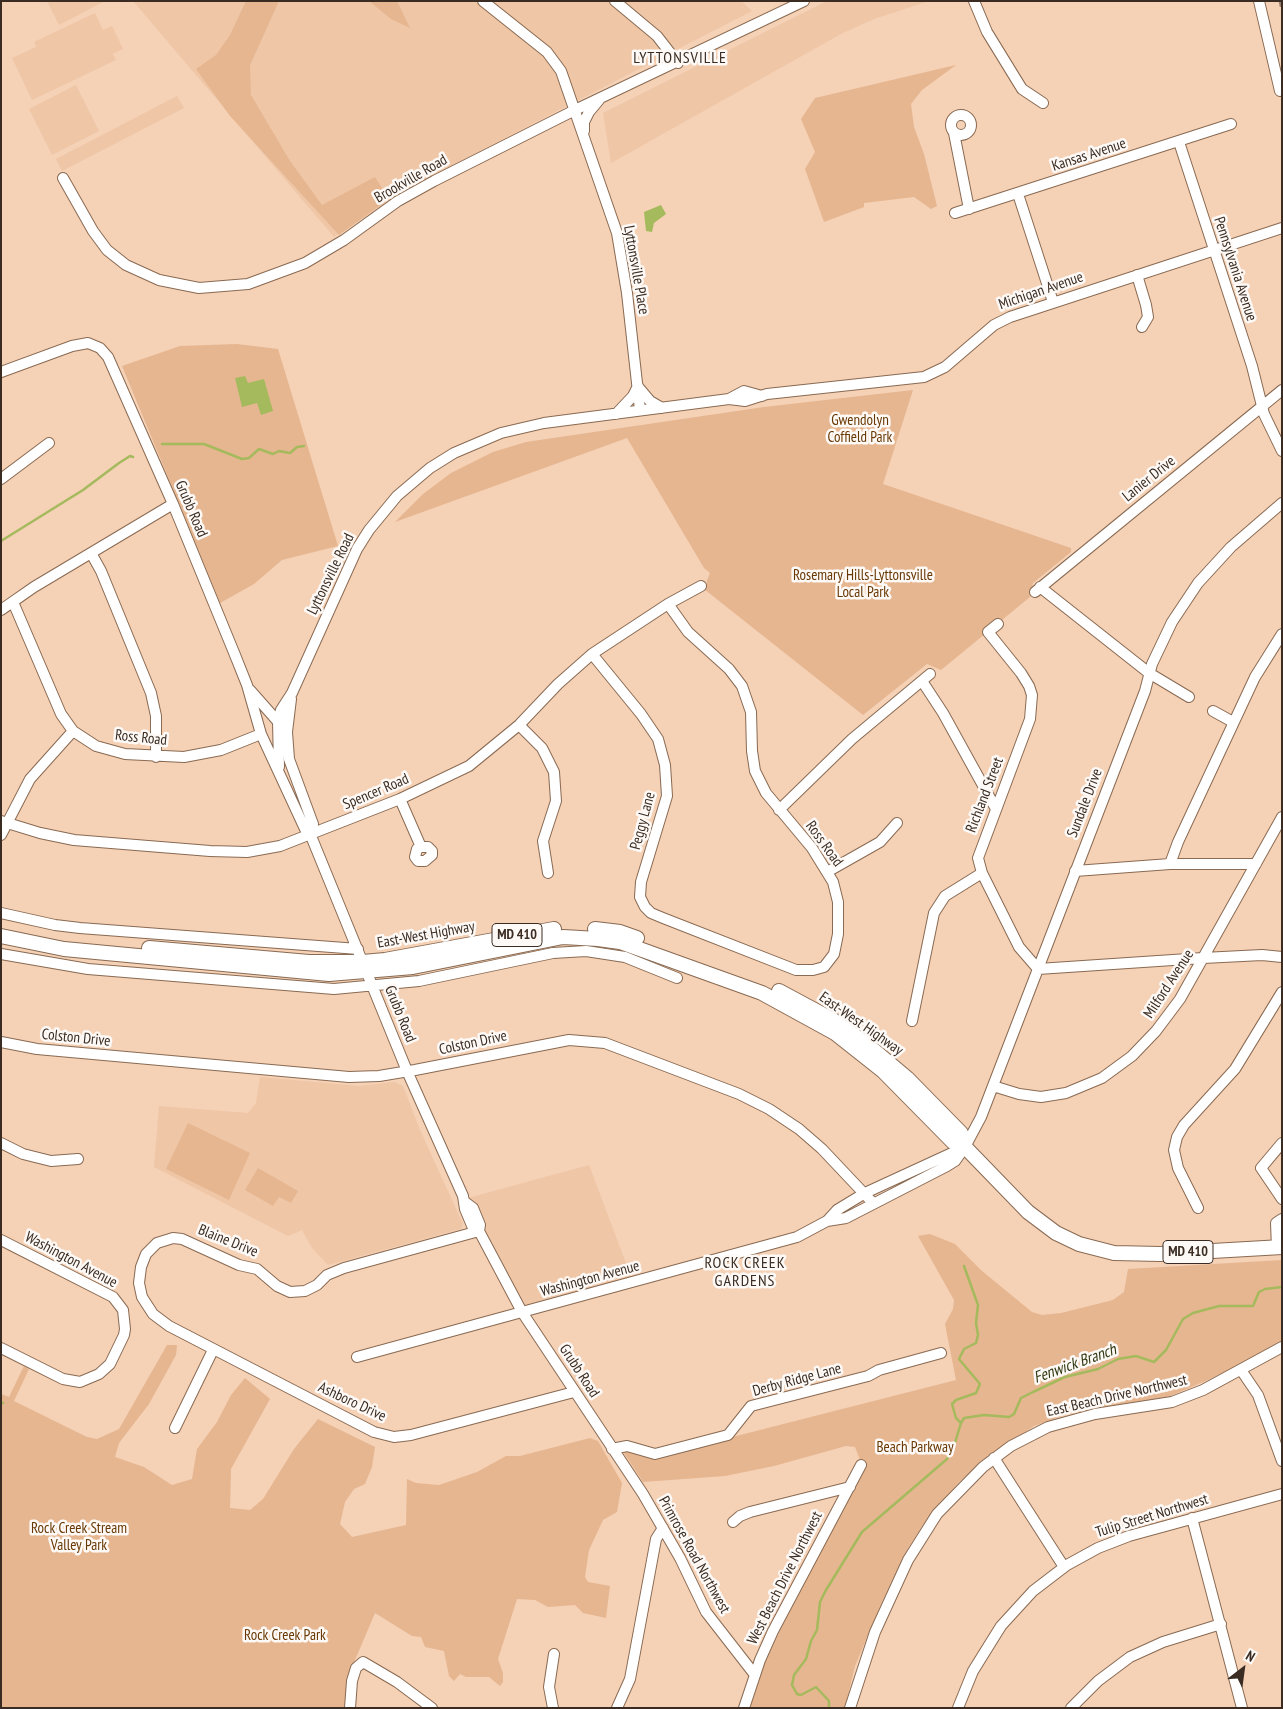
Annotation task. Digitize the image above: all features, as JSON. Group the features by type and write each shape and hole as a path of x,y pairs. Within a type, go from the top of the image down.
{"main road":[{"name":"East-West Highway","path":"1,928 56,939 310,962 385,960 556,929 591,928 620,932 760,983 798,1000 833,1020 869,1046 907,1078 961,1133 966,1147 1028,1212 1056,1233 1079,1244 1114,1253 1160,1254 1280,1247"},
{"name":"East-West Highway","path":"1,936 64,949 294,972 363,961 442,962 543,940 598,938 643,957 762,993 835,1033 883,1071 952,1142 966,1147"}],"street":[{"name":"Lyttonsville Place","path":"482,1 556,61 575,110 613,221 622,260 640,410"},
{"path":"615,1 657,36 678,63"},
{"name":"Brookville Road","path":"63,178 93,231 107,250 126,265 160,280 200,288 248,284 305,263 344,240 396,202 419,189 575,110 678,63 804,1"},
{"path":"974,1 987,32 1022,89 1043,103"},
{"path":"1259,1 1280,91"},
{"path":"584,135 584,122 599,99"},
{"name":"Kansas Avenue","path":"955,213 1231,124"},
{"path":"954,133 969,209"},
{"name":"Pennsylvania Avenue","path":"1179,142 1252,366 1262,406 1282,451"},
{"path":"1018,194 1053,302"},
{"name":"Michigan Avenue","path":"640,410 729,399 744,391 762,396 924,377 945,367 994,325 1053,302 1282,228"},
{"path":"1136,275 1148,317 1142,327"},
{"name":"Grubb Road","path":"1,372 72,346 88,344 100,348 108,358 173,504 247,686 261,734 305,829 311,836 407,1071 465,1202 476,1214 480,1225 479,1231 522,1312 628,1472"},
{"path":"616,414 633,396 638,386 650,401 662,408"},
{"name":"Lanier Drive","path":"1149,673 1038,590 1282,390"},
{"name":"Lyttonsville Road","path":"278,771 278,722 357,549 369,530 397,496 430,468 478,441 544,423 640,410"},
{"path":"3,475 49,443"},
{"name":"Sundale Drive","path":"966,1147 993,1086 1145,691 1149,673 1172,622 1198,582 1231,547 1282,503"},
{"path":"1,610 173,504"},
{"path":"91,553 101,571 152,694 156,716 156,757"},
{"name":"Spencer Road","path":"4,822 74,840 210,851 263,850 311,836 400,799 469,766 519,725 558,684 592,654 668,604 701,586"},
{"name":"Ross Road","path":"13,602 61,714 73,731 108,751 156,757 184,757 208,753 261,734"},
{"name":"Ross Road","path":"663,918 803,972 819,970 828,963 834,954 839,919 836,892 827,872 812,848 766,793 755,771 752,751 751,712 742,686 729,669 688,632 668,604"},
{"name":"Richland Street","path":"998,624 988,632 1021,673 1032,695 1030,718 978,858 982,873 1019,947 1038,969"},
{"path":"1170,864 1178,842 1233,722 1255,677 1282,634"},
{"name":"Peggy Lane","path":"592,654 641,714 658,739 665,765 667,796 641,882 640,897 651,913 663,918"},
{"path":"1149,673 1189,698"},
{"path":"779,810 852,739 926,678 943,714 996,809"},
{"name":"Grubb Road","path":"247,686 260,704 272,712 287,732 289,759 313,824 311,836"},
{"name":"Lyttonsville Road","path":"287,732 292,692"},
{"path":"1213,711 1233,722"},
{"path":"519,725 542,748 554,772 556,800 543,841 548,873"},
{"path":"1,835 4,822 30,779 73,731"},
{"path":"400,799 421,847"},
{"name":"Milford Avenue","path":"993,1086 1019,1094 1041,1096 1066,1093 1102,1078 1132,1056 1156,1031 1180,999 1282,817"},
{"path":"827,872 880,842 897,823"},
{"path":"1075,872 1170,864 1256,864"},
{"path":"912,1021 934,914 945,896 982,873"},
{"name":"East-West Highway","path":"1,913 55,925 363,961"},
{"name":"East-West Highway","path":"1,954 88,969 334,989 373,987 419,981 553,954 573,952 643,957 677,978"},
{"path":"1038,969 1262,955 1282,957"},
{"path":"1198,1208 1178,1168 1174,1150 1177,1137 1184,1125 1235,1069 1282,992"},
{"name":"Colston Drive","path":"1,1042 37,1049 318,1074 368,1076 407,1071 569,1040 606,1044 739,1094 770,1109 800,1129 873,1203"},
{"path":"1,1143 23,1154 51,1161 78,1159"},
{"path":"1282,1144 1261,1168 1282,1199"},
{"name":"Washington Avenue","path":"357,1357 797,1238 827,1221 837,1210 865,1193 966,1147"},
{"name":"Washington Avenue","path":"827,1221 846,1218 955,1161 966,1147"},
{"path":"1280,1247 1276,1223 1282,1219"},
{"name":"Blaine Drive","path":"213,1350 169,1326 153,1314 142,1297 139,1283 141,1267 146,1254 157,1243 164,1240 182,1239 225,1259 257,1268 277,1286 290,1292 305,1291 327,1275 344,1268 479,1231"},
{"name":"Washington Avenue","path":"1,1240 107,1294 118,1302 123,1310 124,1335 110,1364 99,1374 80,1382 63,1379 1,1348"},
{"name":"East Beach Drive Northwest","path":"850,1708 881,1616 917,1544 949,1499 994,1458 1048,1427 1095,1414 1172,1402 1203,1390 1282,1347"},
{"path":"175,1428 213,1350"},
{"name":"Ashboro Drive","path":"213,1350 374,1432 394,1437 412,1435 574,1392"},
{"name":"Derby Ridge Lane","path":"612,1449 627,1446 655,1454 728,1435 751,1406 868,1376 879,1370 941,1352"},
{"path":"1242,1370 1258,1395 1282,1461"},
{"path":"994,1458 1064,1566"},
{"name":"West Beach Drive Northwest","path":"744,1708 773,1631 861,1465"},
{"name":"Primrose Road Northwest","path":"628,1472 663,1528 706,1612 755,1675"},
{"path":"733,1522 740,1516 750,1512 850,1487"},
{"name":"Tulip Street Northwest","path":"958,1708 973,1671 1001,1626 1033,1591 1064,1566 1118,1539 1282,1494"},
{"path":"1192,1518 1242,1708"},
{"path":"618,1708 630,1679 656,1539 663,1528"},
{"path":"1071,1708 1098,1681 1130,1658 1163,1642 1221,1624"},
{"path":"553,1708 549,1687 554,1654"},
{"path":"350,1708 352,1681 356,1668 363,1662 397,1682 432,1708"}],"shaded area":[{"path":"47,1 105,1 59,25"},
{"path":"133,1 741,1 752,11 421,181 334,237"},
{"path":"827,1 929,1 874,19 841,34 611,163 603,113"},
{"path":"95,13 103,30 112,26 123,49 113,54 116,60 32,100 12,58 36,47 34,42"},
{"path":"76,85 99,131 52,155 29,109"},
{"path":"177,96 184,108 62,171 56,159"},
{"path":"661,205 666,214 654,223 652,232 646,231 644,212"},
{"path":"245,376 248,383 264,379 273,411 261,415 257,403 242,407 235,378"},
{"path":"260,1077 359,1086 394,1082 403,1086 420,1130 463,1224 461,1229 328,1265 312,1248 302,1230 288,1236 154,1167 159,1106 248,1113 256,1103"},
{"path":"589,1165 633,1282 522,1312 468,1198"}],"green space":[{"path":"246,1 279,1 250,65 251,95 290,161 322,205 375,177 389,199 339,235 230,116 196,69 216,55 230,35"},
{"path":"369,1 397,1 410,28 391,19"},
{"path":"956,65 922,90 911,104 914,127 924,154 937,206 931,209 914,197 864,203 864,207 824,222 805,169 815,152 801,119 815,98"},
{"path":"237,344 278,349 338,546 282,560 254,584 220,603 122,366 180,346"},
{"name":"Rosemary Hills-Lyttonsville Local Park","path":"913,390 883,484 1071,548 1071,552 1033,583 1030,597 941,670 927,664 863,715 704,589 710,573 704,568 627,438 395,522 423,494 451,473 493,452 526,442 764,407"},
{"path":"188,1123 250,1153 229,1200 166,1169"},
{"path":"258,1168 298,1191 291,1203 279,1197 273,1206 245,1190"},
{"name":"Beach Parkway","path":"930,1234 955,1244 982,1271 1032,1312 1042,1315 1061,1313 1113,1300 1124,1292 1128,1269 1282,1260 1282,1343 1210,1379 1168,1397 1076,1411 1034,1426 980,1464 959,1482 923,1525 908,1548 881,1604 855,1666 845,1708 750,1708 757,1679 784,1622 864,1470 855,1447 846,1446 774,1466 725,1476 643,1482 624,1453 627,1450 654,1457 956,1380 945,1324 953,1309 954,1300 918,1236"},
{"path":"167,1345 177,1345 176,1355 149,1404 119,1443 115,1457 144,1467 172,1485 192,1479 197,1449 217,1422 231,1395 245,1378 270,1399 231,1469 230,1508 250,1510 263,1499 294,1449 318,1419 375,1447 372,1467 365,1484 354,1489 345,1502 340,1524 352,1537 406,1525 407,1479 416,1483 439,1485 477,1472 506,1456 520,1456 590,1438 598,1441 622,1483 617,1512 603,1520 589,1550 585,1577 588,1582 610,1586 606,1618 583,1613 575,1605 548,1607 535,1600 517,1599 498,1659 503,1673 503,1682 500,1686 489,1677 466,1677 460,1674 454,1681 449,1676 444,1651 425,1647 421,1637 412,1636 375,1613 355,1660 346,1692 347,1708 1,1708 1,1394 9,1397 24,1366 29,1369 14,1401 87,1437 97,1439 119,1429"}],"waterway":[{"path":"162,444 204,444 242,459 249,458 259,449 273,454 279,451 290,453 297,447 304,446"},
{"path":"1,541 83,490 119,463 130,456 133,457"},
{"path":"961,1423 956,1418 952,1404 956,1400 976,1393 980,1384 959,1359 964,1349 976,1343 978,1335 976,1323 978,1305 964,1266"},
{"name":"Fenwick Branch","path":"829,1708 829,1701 816,1687 801,1695 797,1694 792,1685 794,1675 806,1659 811,1641 817,1630 820,1602 862,1532 947,1459 964,1418 984,1415 1009,1417 1014,1414 1021,1398 1065,1377 1098,1369 1118,1359 1136,1356 1154,1362 1166,1350 1183,1319 1193,1313 1219,1306 1253,1306 1259,1292 1265,1289 1282,1287"}],"railway":[{"path":"1280,1 1282,13"}],"district":[{"name":"LYTTONSVILLE","path":"680,58"},
{"name":"ROCK CREEK GARDENS","path":"745,1272"}],"park label":[{"name":"Gwendolyn Coffield Park","path":"860,430"},
{"name":"Rock Creek Stream Valley Park","path":"79,1538"},
{"name":"Rock Creek Park","path":"285,1636"}]}
